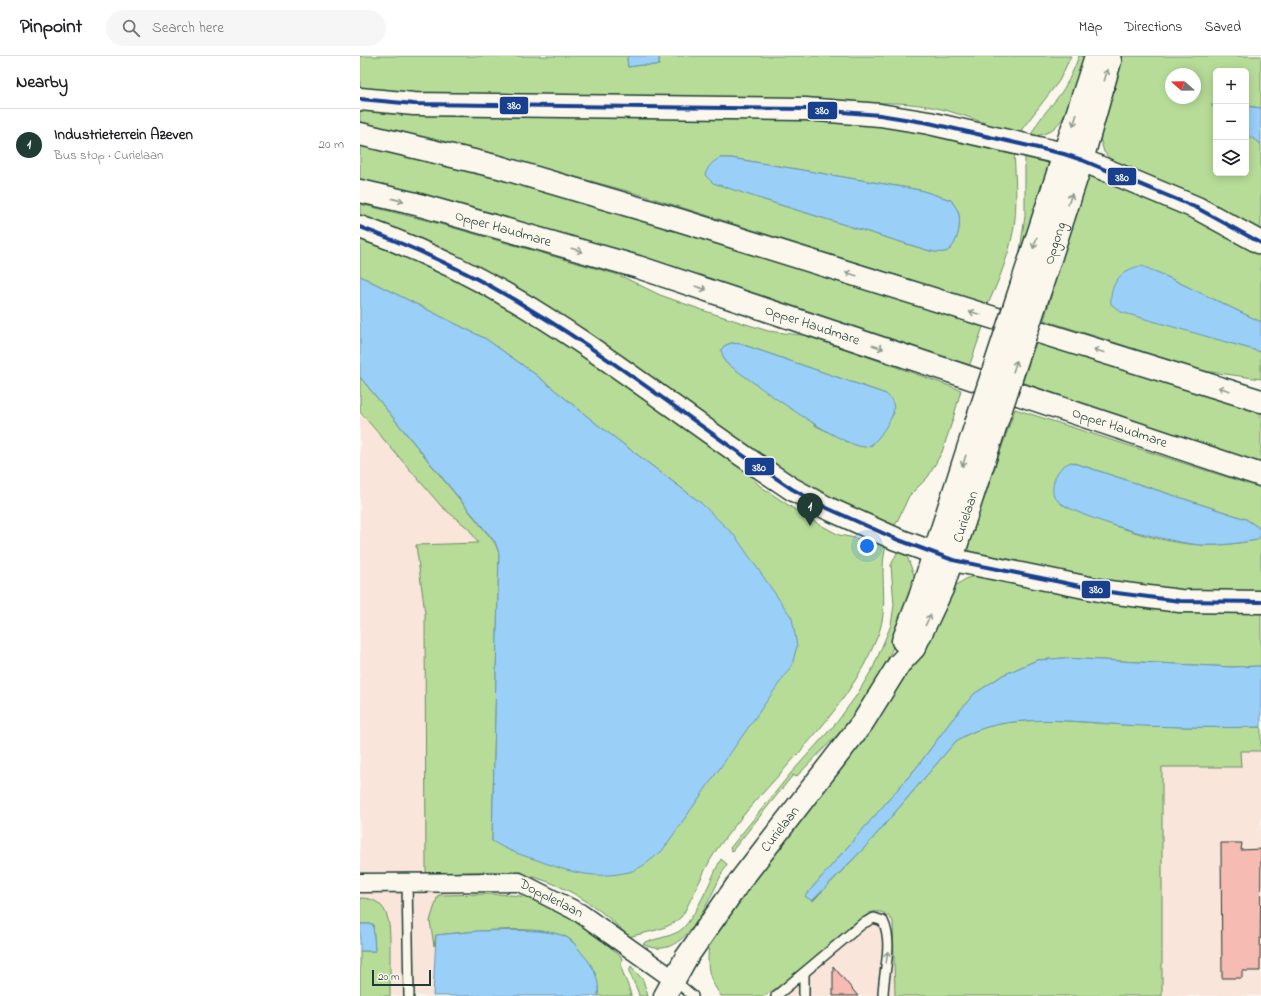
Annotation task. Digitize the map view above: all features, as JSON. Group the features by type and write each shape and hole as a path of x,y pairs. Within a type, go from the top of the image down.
{"main road":[{"name":"Opgong","path":"1073,157 1096,56"},
{"name":"Opgong","path":"985,427 1073,157 1110,61 1109,56"},
{"path":"360,99 422,104 805,109 880,115 929,123 1073,157 1197,208 1261,243"},
{"path":"360,134 499,167 679,220 1261,400"},
{"name":"Opper Haudmare","path":"360,191 416,204 638,267 1261,475"},
{"path":"360,227 385,236 455,268 529,308 792,489 834,511 896,540 943,557 1109,592 1180,601 1261,602"},
{"name":"Curielaan","path":"669,988 686,958 740,881 814,783 863,722 899,664 914,648 942,589 943,557 985,427"}],"street":[{"name":"Dopplerlaan","path":"360,882 519,882 580,913 669,988"}],"lane":[{"path":"407,881 409,996"},
{"path":"776,996 862,924 874,918 883,921 887,930 888,953 883,981 883,996"},
{"path":"804,973 804,996"},
{"path":"669,988 693,996"}],"shaded area":[{"path":"360,334 540,490 531,825 458,987 458,996 360,996"},
{"path":"1261,707 1261,996 910,996 909,708"},
{"path":"877,910 889,915 893,921 895,996 784,996 794,988 789,979 869,913"}],"green space":[{"path":"360,56 629,56 627,58 628,67 659,65 659,56 1071,56 1059,81 1019,133 941,109 900,103 846,104 360,93"},
{"path":"1079,56 1091,56 1077,93 1063,118 1054,128 1043,134 1031,136 1040,119 1064,88"},
{"path":"1116,56 1261,56 1261,108 1249,106 1249,68 1213,68 1213,105 1211,105 1213,107 1213,176 1249,176 1249,136 1261,144 1261,236 1112,161 1104,152 1099,135"},
{"path":"360,105 882,122 1014,149 1016,184 1015,219 1005,263 988,304 642,195 502,157 360,122","holes":["720,158 731,158 920,190 951,200 958,211 960,221 957,237 949,250 945,252 930,251 761,199"]},
{"path":"360,145 461,169 646,220 983,327 969,367 667,266 514,221 360,181"},
{"path":"1025,155 1046,162 1051,166 1018,264 1025,216"},
{"path":"1094,175 1193,214 1261,252 1261,322 1159,273 1205,335 1261,352 1261,379 1204,371 1044,320 1086,178"},
{"path":"360,204 429,221 619,275 660,295 705,311 768,331 809,336 961,390 942,452 928,477 909,496 894,528 829,500 671,399 360,220","holes":["731,343 741,344 886,394 894,413 872,445 865,447 854,444 816,426 724,346"]},
{"path":"360,233 525,313 733,458 760,486 806,517 839,535 877,542 886,546 883,568 884,601 881,624 878,635 864,666 826,721 737,822 717,849 683,914 675,922 669,925 629,937 605,915 579,897 565,889 536,878 520,874 497,872 426,874 425,613 416,545 478,543 469,529 442,507 360,412 360,377 495,543 499,553 492,841 701,503 598,425 535,374 486,339 360,276"},
{"path":"1036,343 1261,411 1261,462 1022,384"},
{"path":"1015,409 1261,488 1261,532 1259,528 1246,519 1071,462 1061,504 1130,531 1184,543 1202,545 1230,544 1257,540 1261,535 1261,595 1180,594 986,559 969,551 966,537 978,516"},
{"path":"898,551 907,556 915,578 898,637 879,677 846,726 796,777 793,775 732,851 730,848 791,773 837,722 856,696 873,668 891,625 894,605 891,565"},
{"path":"976,576 1261,610 1261,666 1232,667 1064,658 1037,660 1003,675 974,694 951,721 917,767 805,896 813,901 868,844 956,741 975,731 995,725 1017,721 1040,720 1130,725 1261,727 1261,751 1240,751 1241,767 1162,767 1162,996 895,996 893,921 882,912 876,912 869,913 789,979 765,996 721,996 713,983 709,971 709,943 952,588 967,578"},
{"path":"721,859 727,864 705,907 685,936 673,945 659,948 643,944 645,942 674,934 684,927 702,898"},
{"path":"438,895 516,895 554,906 579,921 622,958 621,963 623,973 631,996 598,996 598,986 589,963 571,940 556,933 504,930 436,935 434,946 430,921"},
{"path":"360,898 370,899 378,903 384,909 387,916 390,933 390,996 360,996 360,951 375,951 373,924 360,924"},
{"path":"631,966 643,980 648,996 639,996 631,976"}],"water":[{"path":"629,56 659,56 659,65 628,67 627,58"},
{"path":"1249,106 1261,108 1261,144 1249,136"},
{"path":"720,158 731,158 920,190 951,200 958,211 960,221 957,237 949,250 945,252 930,251 713,183 705,175 707,169"},
{"path":"1142,266 1261,322 1261,352 1121,312 1111,304 1112,290 1118,278 1128,270"},
{"path":"360,276 486,339 535,374 598,425 701,503 735,536 792,618 797,646 792,665 662,851 638,869 616,874 582,874 519,854 492,841 499,553 495,542 360,377"},
{"path":"731,343 741,344 886,394 891,399 894,408 891,418 884,431 870,446 866,447 854,445 837,437 795,411 725,362 721,350 724,346"},
{"path":"1071,462 1246,519 1259,528 1261,535 1257,540 1223,545 1190,544 1123,528 1078,512 1062,504 1053,493 1054,481 1057,474 1062,467"},
{"path":"1064,658 1232,667 1261,666 1261,727 1142,726 1046,720 998,724 976,731 956,741 868,844 812,901 805,896 917,767 951,721 974,694 1003,675 1037,660"},
{"path":"360,924 373,924 375,951 360,951"},
{"path":"478,931 539,931 562,935 574,943 592,967 598,981 598,996 433,996 436,935"}],"building":[{"path":"1221,843 1242,843 1241,850 1261,849 1260,971 1242,971 1242,978 1222,978"},
{"path":"833,966 858,996 833,996"}],"transit line":[{"name":"380","path":"360,99 414,104 805,109 880,115 929,123 1064,154 1082,160 1197,208 1261,243"},
{"name":"380","path":"360,227 446,263 508,296 596,351 792,489 827,508 896,539 953,560 1109,592 1180,601 1261,602"}],"place":[{"name":"Industrieterrein Azeven","path":"810,526"}]}
